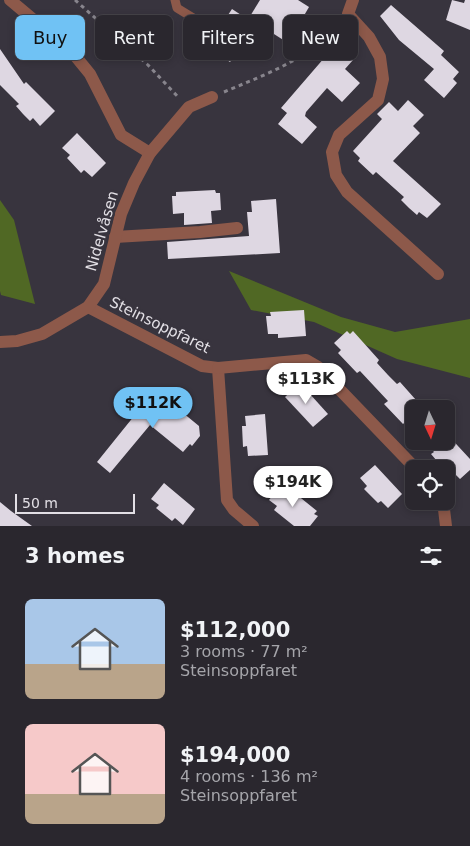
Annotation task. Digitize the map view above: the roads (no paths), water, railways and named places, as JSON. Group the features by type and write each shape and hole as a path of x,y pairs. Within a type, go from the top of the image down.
{"street":[{"path":"10,0 72,52 90,74 120,136 150,153"},
{"path":"353,0 348,14 369,37 380,57 383,79 378,100 339,136 332,152 336,175 347,192 438,274"},
{"name":"Nidelvåsen","path":"0,342 17,341 42,334 88,307 104,284 124,206 150,153 189,107 212,98"},
{"path":"115,237 237,228"},
{"name":"Steinsoppfaret","path":"88,307 202,366 218,368 306,360 318,367 407,460"},
{"name":"Steinsoppfaret","path":"218,368 227,500 234,510 254,526"},
{"path":"444,510 446,526"}],"lane":[{"path":"175,0 177,8 188,15"}]}
